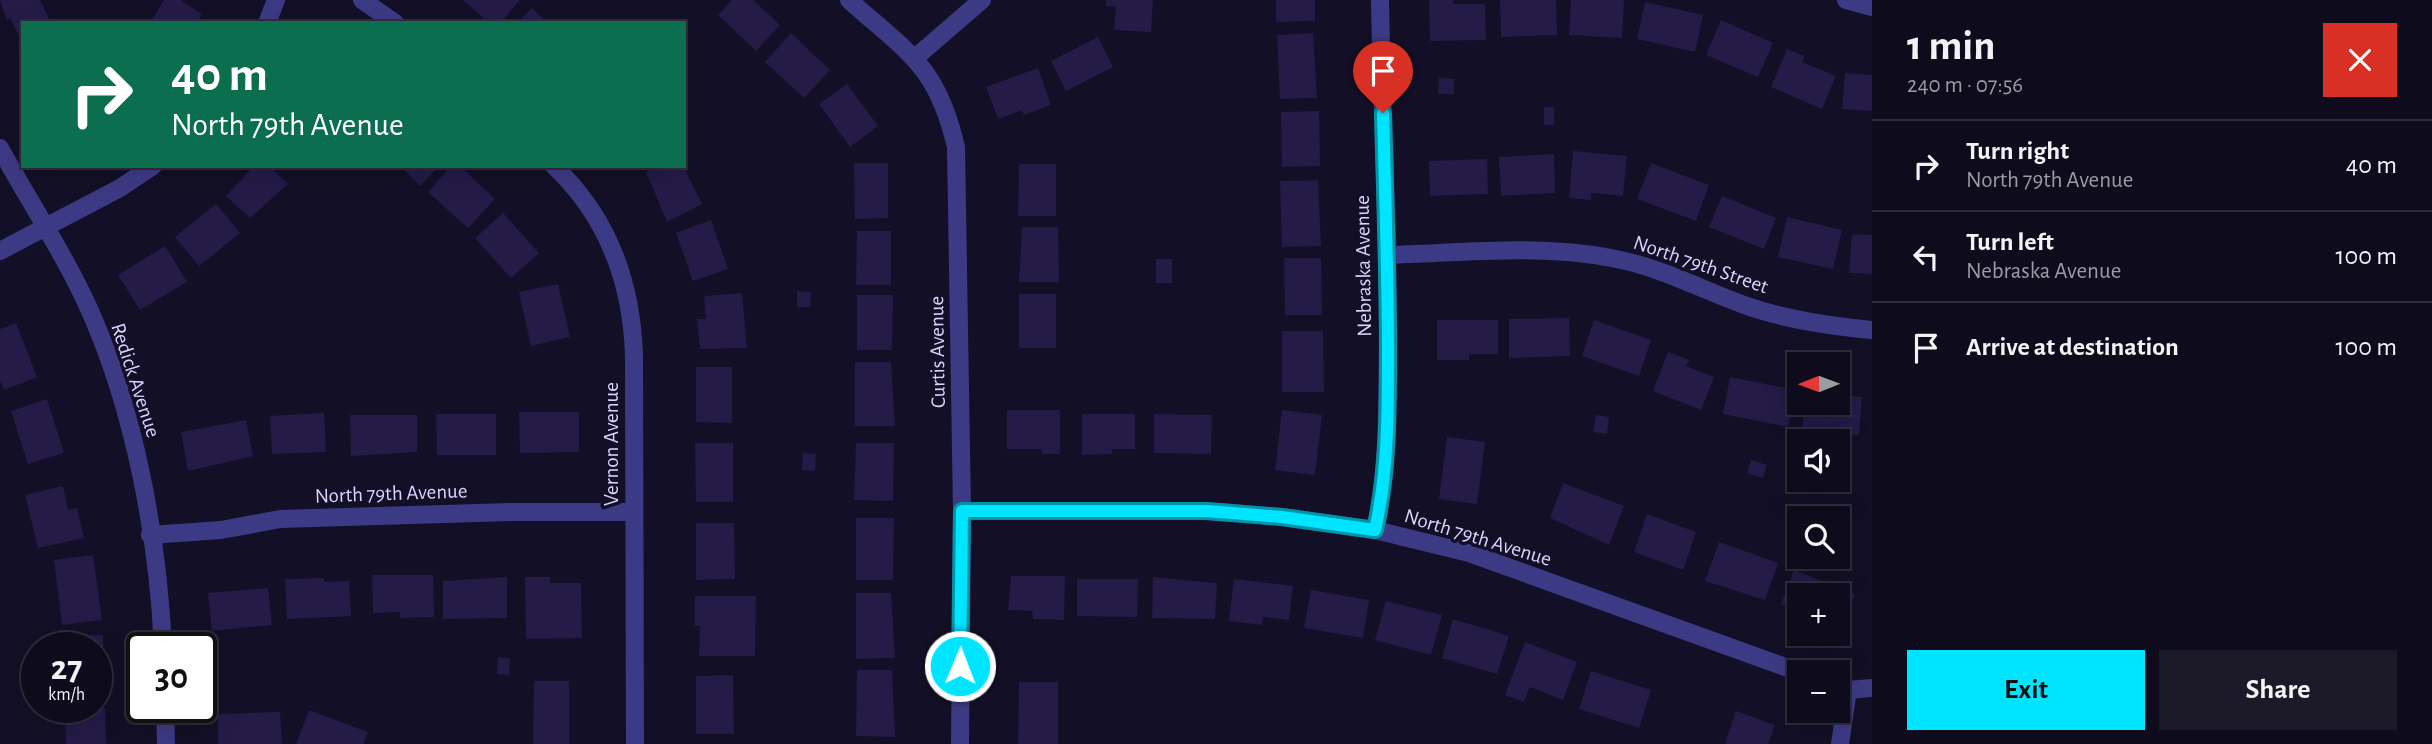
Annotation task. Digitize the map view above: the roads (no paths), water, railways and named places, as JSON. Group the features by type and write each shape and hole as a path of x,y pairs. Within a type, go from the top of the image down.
{"street":[{"path":"268,21 276,0"},
{"path":"362,0 392,21"},
{"name":"Curtis Avenue","path":"849,0 916,57 945,107 956,147 962,511 960,744"},
{"path":"916,57 982,0"},
{"name":"Nebraska Avenue","path":"1375,530 1381,501 1387,438 1388,255 1380,0"},
{"path":"1846,0 1872,7"},
{"name":"Redick Avenue","path":"0,149 90,311 112,375 139,466 161,608 162,632"},
{"path":"0,251 120,188 150,168"},
{"name":"Vernon Avenue","path":"556,168 583,198 603,227 618,262 627,294 634,344 635,744"},
{"name":"North 79th Street","path":"1388,255 1526,252 1612,258 1643,266 1749,307 1788,318 1872,330"},
{"name":"North 79th Avenue","path":"962,511 1207,511 1282,517 1375,530 1469,553 1787,668"},
{"name":"North 79th Avenue","path":"150,535 221,530 280,519 511,512 634,512"},
{"path":"1850,688 1872,688"},
{"path":"165,723 166,744"},
{"path":"1840,744 1841,723"}]}
